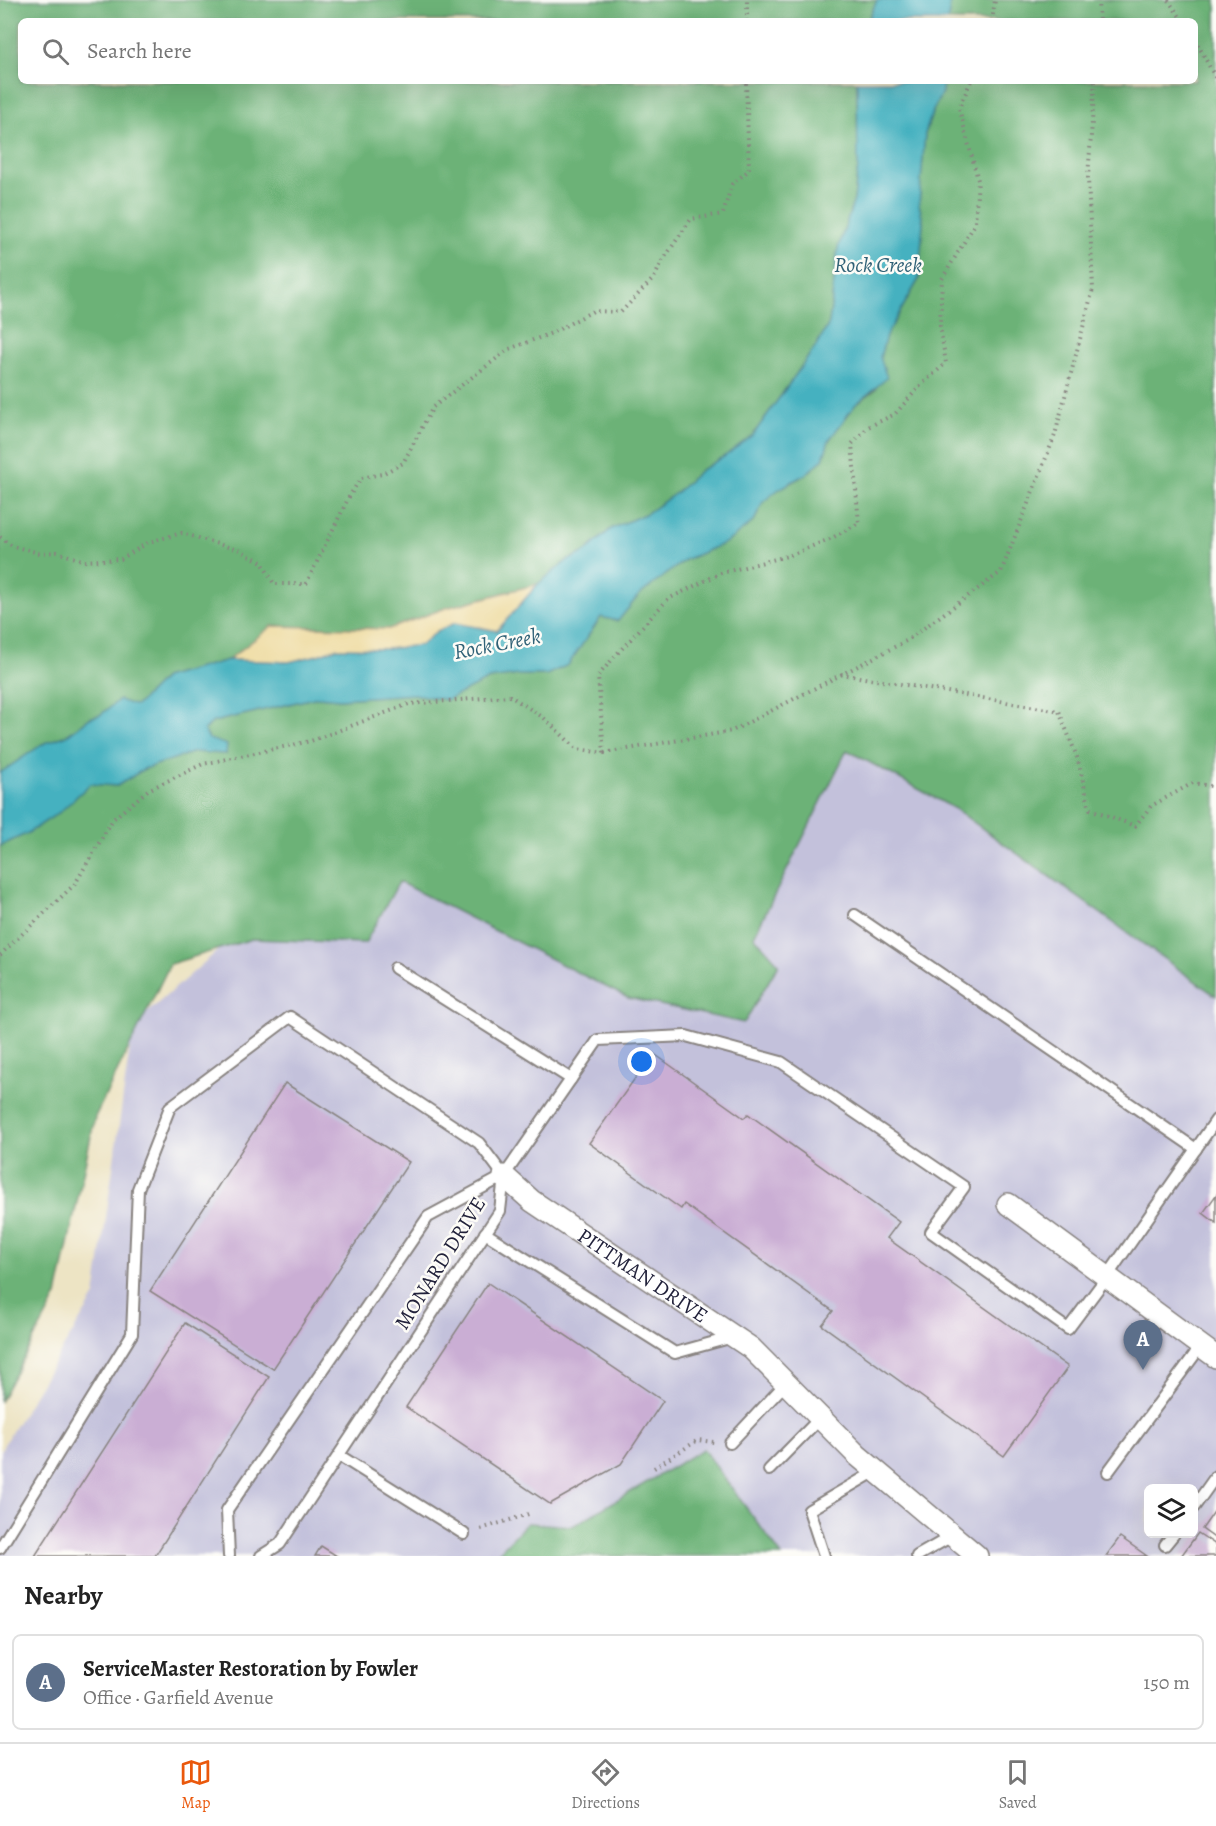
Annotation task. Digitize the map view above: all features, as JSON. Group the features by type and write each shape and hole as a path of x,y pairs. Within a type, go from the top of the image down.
{"street":[{"name":"PITTMAN DRIVE","path":"504,1176 532,1201 751,1348 857,1455 977,1556"},
{"path":"1008,1204 1106,1278 1209,1351"}],"lane":[{"path":"855,915 1196,1149"},
{"path":"394,968 571,1079"},
{"name":"PITTMAN DRIVE","path":"0,1548 132,1334 138,1189 170,1107 290,1017 479,1143 504,1176"},
{"path":"504,1176 598,1040 686,1036 781,1062 964,1187 931,1232 1068,1329 1216,1120"},
{"name":"MONARD DRIVE","path":"261,1556 280,1544 500,1211 504,1176"},
{"name":"MONARD DRIVE","path":"229,1556 227,1510 428,1217 504,1176"},
{"path":"485,1233 675,1353 734,1337"},
{"path":"1108,1472 1209,1351"},
{"path":"730,1443 786,1383"},
{"path":"769,1470 820,1418"},
{"path":"340,1456 464,1534"},
{"path":"824,1556 809,1510 876,1471"},
{"path":"1198,1501 1216,1476"},
{"path":"916,1556 952,1536"},
{"path":"1165,1545 1170,1538"}],"path":[{"path":"747,0 747,18"},
{"path":"992,18 995,0"},
{"path":"1098,0 1099,18"},
{"path":"1168,0 1181,18"},
{"path":"1198,45 1216,79"},
{"path":"0,537 12,546 39,553 57,552 85,561 121,559 149,542 182,533 241,551 262,562 274,584 306,584 350,495 361,478 382,474 403,463 433,407 509,349 552,333 593,311 621,312 654,278 663,260 691,219 723,214 732,184 749,170 746,84"},
{"path":"604,753 598,676 668,599 721,573 791,555 859,523 852,444 868,427 896,414 920,386 946,363 940,326 942,279 975,224 978,180 958,108 970,84"},
{"path":"0,955 75,884 113,819 148,790 203,764 311,741 409,704 510,696 544,718 577,748 604,753 732,731 906,641 1001,572 1055,435 1093,289 1088,177 1095,84"},
{"path":"841,674 1059,711 1077,757 1090,809 1135,826 1151,806 1193,783 1216,787"},
{"path":"654,1468 698,1440 730,1443"},
{"path":"464,1534 532,1513"}],"shaded area":[{"path":"846,750 955,809 1216,994 1216,1556 0,1556 0,1451 95,1296 133,1025 355,830"}],"green space":[{"path":"0,0 877,0 869,18 18,18 18,84 857,84 858,166 854,200 838,248 829,324 753,435 701,470 676,493 647,513 611,529 585,552 567,561 538,584 446,608 389,629 272,626 228,660 164,678 136,706 119,700 100,715 90,718 67,735 43,744 0,773"},
{"path":"950,0 1216,0 1216,996 955,809 847,750 754,936 779,964 744,1023 628,998 399,882 365,943 252,939 170,964 95,1117 57,1296 0,1402 0,846 48,820 90,784 117,786 144,769 194,752 226,754 209,739 204,730 213,722 318,697 340,699 414,694 447,700 489,679 518,675 546,675 568,665 601,617 618,621 638,596 685,560 727,542 754,521 763,502 779,489 807,474 823,459 829,440 855,405 876,389 880,357 886,336 919,279 923,222 919,204 925,134 942,92 943,84 1198,84 1198,18 948,18"},
{"path":"703,1449 782,1556 495,1556 527,1523 573,1526"}],"sand":[{"path":"538,584 497,631 480,627 437,631 422,645 387,649 337,648 289,662 228,660 272,626 389,629 446,608"}],"water":[{"path":"877,0 950,0 948,18 869,18"},
{"name":"Rock Creek","path":"857,84 943,84 942,92 925,134 919,204 923,222 919,279 886,336 880,357 887,378 855,405 829,440 823,459 806,474 779,489 763,502 754,521 727,542 685,560 638,596 618,621 601,617 568,665 546,675 518,675 489,679 447,700 414,694 340,699 318,697 213,722 204,730 209,739 227,745 226,754 194,752 144,769 117,786 90,784 60,812 28,833 0,846 0,773 43,744 67,735 90,718 100,715 119,700 136,706 164,678 228,660 289,662 337,648 387,649 421,645 437,631 455,623 497,631 538,584 567,561 585,552 611,529 647,513 676,493 701,470 753,435 829,324 838,248 854,200 858,166"}],"building":[{"path":"653,1053 744,1118 748,1114 899,1222 887,1238 1068,1367 1004,1456 822,1325 833,1311 684,1204 681,1209 589,1143"},
{"path":"285,1083 409,1162 273,1369 150,1291"},
{"path":"1216,1195 1216,1223 1203,1213"},
{"path":"488,1283 663,1401 621,1464 550,1504 406,1407"},
{"path":"185,1323 269,1377 155,1556 35,1556"},
{"path":"1216,1509 1216,1539 1202,1529"},
{"path":"1198,1533 1216,1545 1216,1556 1181,1556 1194,1538 1198,1538"},
{"path":"1120,1537 1147,1556 1106,1556"},
{"path":"321,1546 337,1556 315,1556"}],"place":[{"name":"ServiceMaster Restoration by Fowler","path":"1143,1370"}]}
